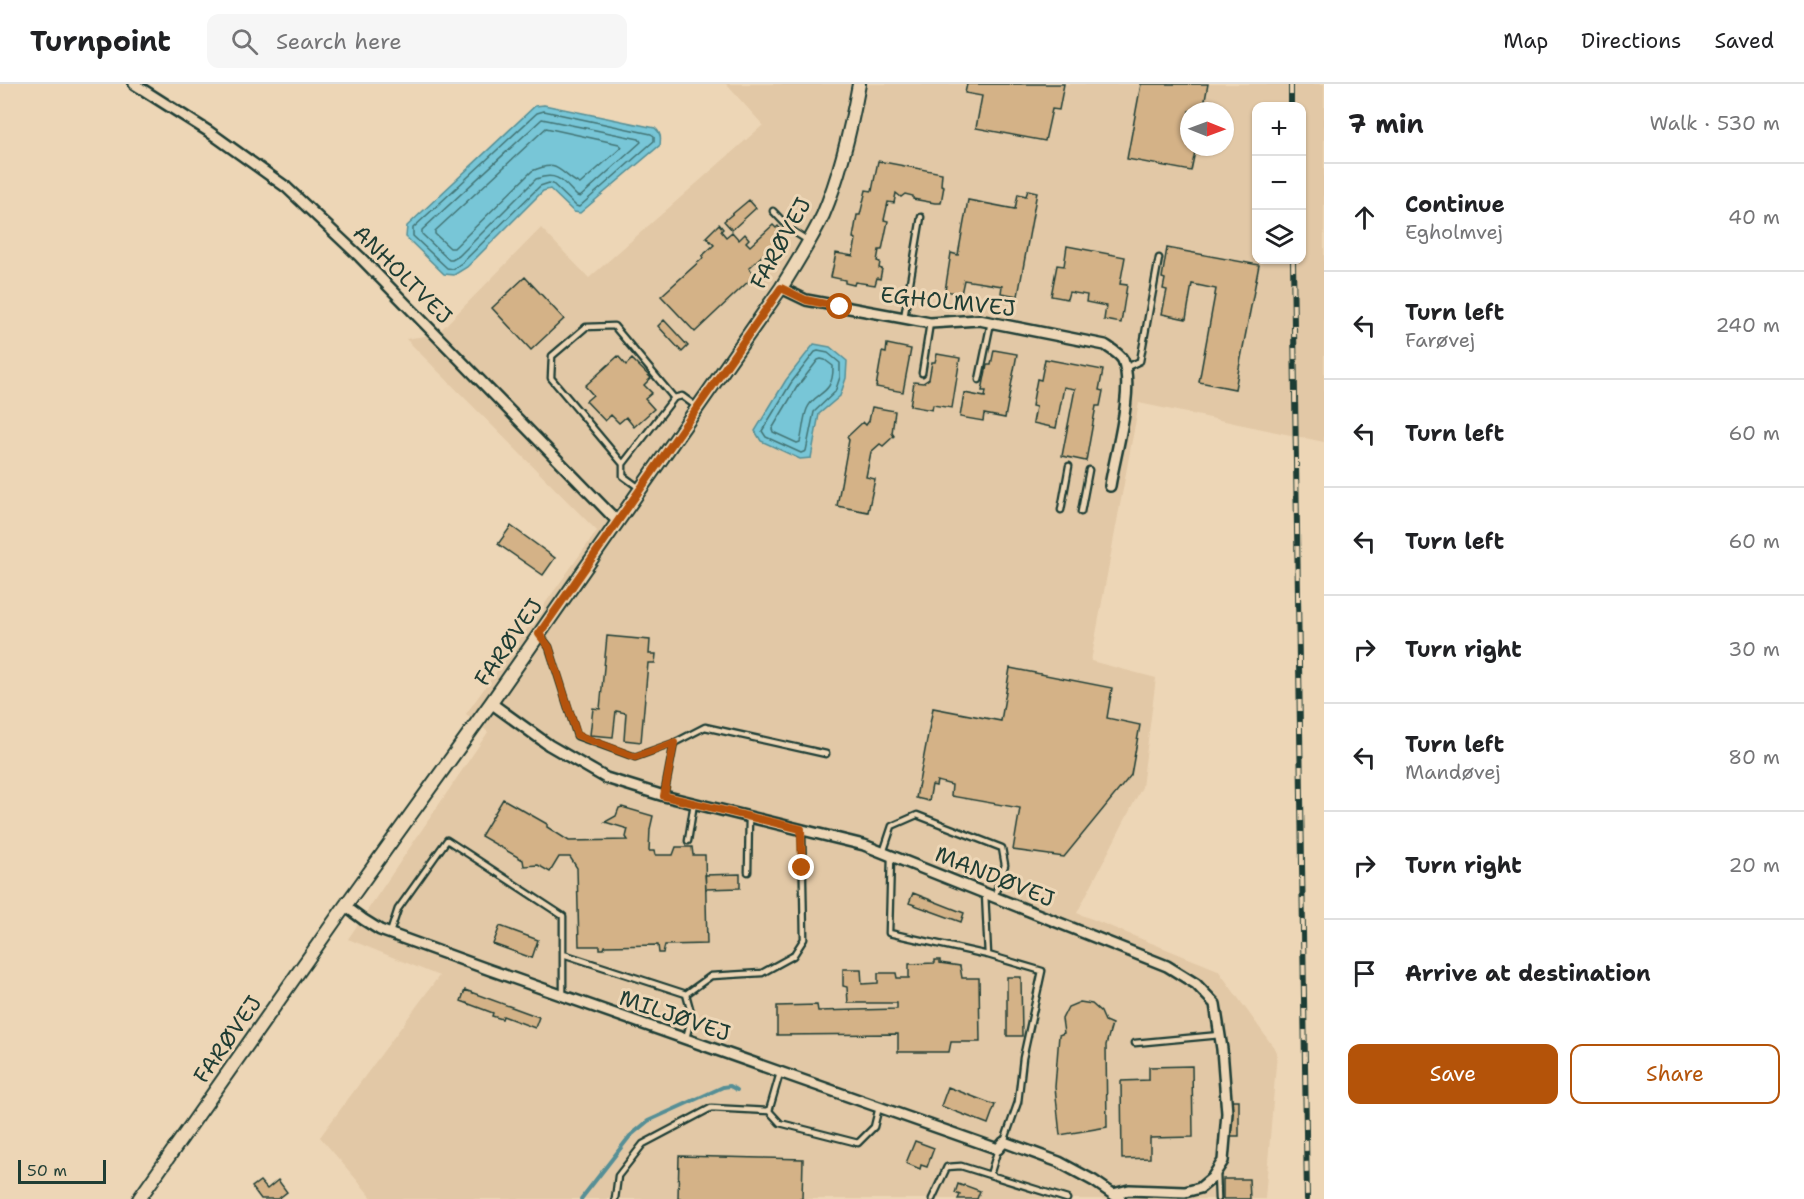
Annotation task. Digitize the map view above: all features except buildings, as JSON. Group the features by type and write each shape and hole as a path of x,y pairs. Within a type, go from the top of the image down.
{"street":[{"name":"ANHOLTVEJ","path":"134,84 208,131 286,187 360,257 618,522"},
{"name":"FARØVEJ","path":"140,1199 781,288 822,215 839,171 854,116 859,84"},
{"name":"EGHOLMVEJ","path":"781,288 806,300 930,323 979,320 1105,345 1122,358 1125,368"},
{"path":"1110,486 1127,394 1125,368"},
{"name":"MANDØVEJ","path":"491,703 549,745 606,778 664,796 864,845 1167,966 1196,984 1215,1004 1220,1035 1227,1113 1223,1161 1217,1170"},
{"name":"MILJØVEJ","path":"345,906 364,920 390,933 780,1073 1001,1145"},
{"path":"1001,1145 1059,1162 1117,1196 1130,1190 1185,1192 1200,1188 1212,1178 1217,1170"}],"lane":[{"path":"772,211 791,230 809,241"},
{"path":"904,318 921,217"},
{"path":"1125,368 1140,361 1159,258"},
{"path":"979,380 991,322"},
{"path":"922,373 930,323"},
{"path":"623,464 552,378 552,356 586,327 614,326 674,398"},
{"path":"641,489 623,476 623,464 674,398 682,396 698,407"},
{"path":"1061,510 1069,466"},
{"path":"1081,512 1089,470"},
{"path":"539,634 549,647 577,735 635,757 674,743 705,727 826,754"},
{"path":"664,796 674,743"},
{"path":"688,841 694,803"},
{"path":"988,956 989,895 1005,865 1002,848 917,815 892,826 887,854 889,933 1042,971 1023,1058 1018,1102 990,1175"},
{"path":"748,872 749,816"},
{"path":"686,994 711,976 762,973 793,956 804,939 801,829"},
{"path":"390,933 398,909 447,840 563,916 563,996"},
{"path":"563,954 686,994"},
{"path":"686,994 692,1016 686,1040"},
{"path":"1135,1043 1220,1035"},
{"path":"770,1111 780,1073"},
{"path":"615,1199 618,1176 643,1144 711,1108 770,1111 780,1123 858,1143 874,1127 879,1107"},
{"path":"932,1199 947,1167 961,1166 1067,1199"},
{"path":"1217,1170 1218,1199"}],"shaded area":[{"path":"726,84 1324,84 1324,442 1139,403 1091,661 1156,678 1142,787 1077,913 1218,970 1277,1052 1265,1199 373,1199 320,1137 439,976 348,939 488,732 466,714 597,531 406,339 437,334 541,228 589,278 763,125"}],"water":[{"path":"544,105 655,128 660,136 660,145 580,213 574,212 550,189 543,191 467,267 454,275 444,274 406,237 407,226 535,106"},
{"path":"814,344 830,347 847,361 846,378 840,396 819,414 811,458 800,459 761,441 755,431 786,380"}],"waterway":[{"path":"581,1199 630,1136 648,1121 723,1087 730,1086 737,1090"}],"railway":[{"path":"1291,84 1291,102"},
{"path":"1293,264 1307,1199"}],"route":[{"path":"802,868 801,829 664,796 674,743 635,757 577,735 549,647 539,634 781,288 806,300 840,307"}]}
